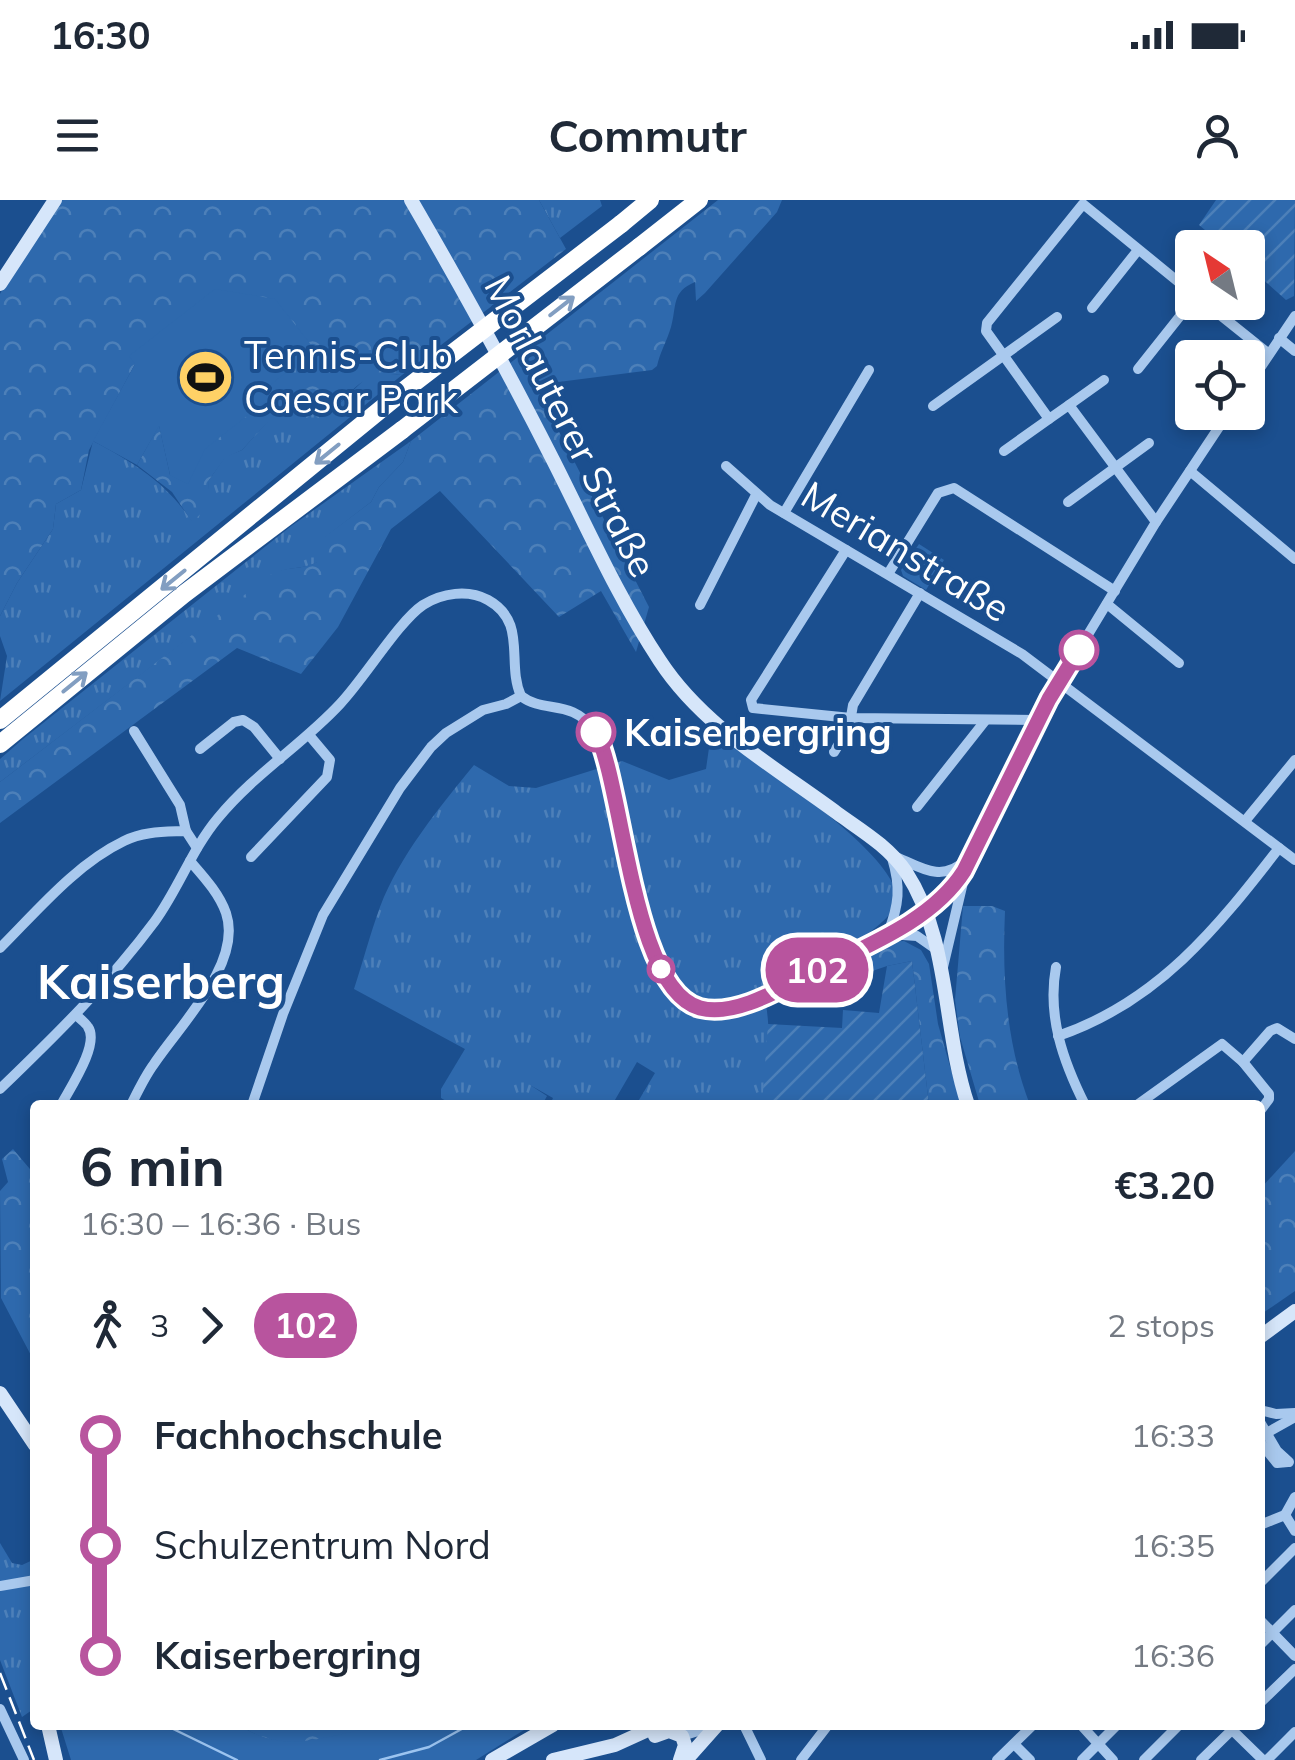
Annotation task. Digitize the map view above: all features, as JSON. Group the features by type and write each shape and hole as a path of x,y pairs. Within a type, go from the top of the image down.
{"highway":[{"path":"0,720 402,392 650,200"},
{"path":"0,744 184,594 699,200"}],"street":[{"path":"0,284 55,200"},
{"name":"Morlauterer Straße","path":"411,200 486,328 621,593 674,682 711,720 880,843 907,874 939,952 950,1042 967,1100"},
{"path":"1049,418 986,331 987,323 1082,204 1175,279"},
{"path":"1092,308 1138,250"},
{"path":"1265,360 1295,316"},
{"path":"933,406 1057,317"},
{"path":"1138,369 1177,320"},
{"path":"1226,320 1269,354"},
{"path":"1280,338 1295,351"},
{"path":"784,514 869,370"},
{"path":"1004,451 1104,380"},
{"path":"1070,404 1156,522"},
{"path":"942,972 969,857 1038,720 1156,522 1218,430"},
{"path":"1068,502 1149,443"},
{"name":"Merianstraße","path":"726,466 756,495 784,514 1022,654 1060,682"},
{"path":"1190,471 1295,559"},
{"path":"888,574 938,493 954,488 1115,591"},
{"path":"700,605 756,495"},
{"path":"846,550 751,700 757,710 851,718 1038,720"},
{"path":"0,1089 76,1015 156,920 212,826 252,782 309,735 363,680 416,610 440,596 456,593 486,598 508,618 514,634 521,696 581,716 596,732 607,756 623,851 661,969 676,992 697,1007 712,1010 748,1002 786,986 888,934 951,889 964,871"},
{"path":"834,752 849,728 854,705 920,593"},
{"path":"1107,604 1179,663"},
{"path":"1060,682 1295,860"},
{"path":"254,1100 296,980 324,915 400,788 430,747 446,733 482,710 521,696"},
{"path":"200,749 234,722 243,720 254,727 280,759"},
{"path":"918,807 985,721"},
{"path":"134,731 180,806 186,831 197,848"},
{"path":"250,857 327,778 330,760 309,735"},
{"path":"1245,821 1295,760"},
{"path":"0,948 76,875 124,840 148,833 186,831"},
{"path":"1058,1036 1118,1009 1181,961 1216,929 1279,848"},
{"path":"891,855 940,875 952,872 969,857"},
{"path":"888,934 900,901 891,855"},
{"path":"134,1100 150,1068 212,982 228,946 226,914 190,861"},
{"path":"888,934 916,936 939,952"},
{"path":"1056,967 1053,1007 1058,1036 1083,1100"},
{"path":"64,1100 88,1052 91,1036 88,1026 76,1015"},
{"path":"1243,1062 1277,1028 1295,1039"},
{"path":"1144,1100 1216,1046 1227,1046 1266,1087 1269,1100 1265,1105"},
{"path":"1265,1324 1295,1309"},
{"path":"1265,1333 1295,1309"},
{"path":"0,1394 30,1438"},
{"path":"1265,1411 1295,1415"},
{"path":"1265,1435 1295,1415"},
{"path":"1265,1442 1277,1463 1292,1462"},
{"path":"1265,1524 1285,1515 1295,1497"},
{"path":"1285,1515 1295,1530"},
{"path":"1265,1578 1295,1548"},
{"path":"0,1586 30,1581"},
{"path":"1265,1640 1295,1610"},
{"path":"1265,1625 1295,1656"},
{"path":"1265,1698 1295,1669"},
{"path":"0,1709 24,1760"},
{"path":"49,1730 56,1760"},
{"path":"492,1760 545,1730"},
{"path":"595,1760 657,1730"},
{"path":"554,1760 657,1730 682,1736 701,1730"},
{"path":"683,1760 711,1730"},
{"path":"747,1730 761,1760"},
{"path":"802,1760 824,1730"},
{"path":"997,1760 1028,1730"},
{"path":"1085,1730 1114,1760"},
{"path":"1082,1760 1112,1730"},
{"path":"1144,1760 1174,1730"},
{"path":"1202,1760 1229,1730"},
{"path":"1235,1730 1265,1760 1294,1735"},
{"path":"682,1736 686,1745 683,1760"},
{"path":"1014,1744 1030,1760"}],"green space":[{"path":"61,200 539,200 566,249 402,375 379,375 364,381 335,408 309,394 279,410 242,450 225,458 209,480 208,507 192,522 172,492 137,465 159,425 170,475 270,396 265,390 135,364 89,450 81,490 56,504 53,529 0,616 0,294 21,255"},
{"path":"539,200 600,200 602,206 560,238"},
{"path":"718,200 782,200 777,212 705,293 696,301 695,282 682,290 657,366 652,370 535,385 649,607 636,652 601,591 559,617 440,491 391,529 338,627 301,674 237,648 0,823 0,782 273,573 317,562 323,538 371,502 379,487 403,462 411,441"},
{"path":"1216,200 1295,200 1294,296 1286,300 1265,281 1265,230 1205,230 1199,225"},
{"name":"Tennis-Club Caesar Park","path":"215,289 275,299 315,350 265,389 271,397 205,449 188,484 170,475 159,426 137,465 93,441 135,364 129,356"},
{"path":"379,373 402,375 0,701 7,656 0,636 0,616 53,529 56,504 81,490 93,441 148,475 192,521 209,480 225,457 242,450 278,410 309,394 335,408 367,377"},
{"path":"411,441 403,462 379,487 371,502 324,538 318,562 273,574 0,782 0,759 23,739 290,527"},
{"path":"919,544 944,560 926,590 903,576 901,570"},
{"path":"716,733 791,786 853,837 893,884 896,903 889,915 858,940 762,989 769,1047 763,1100 639,1100 655,1073 637,1062 615,1100 552,1100 553,1098 530,1085 547,1096 545,1100 441,1098 441,1089 465,1049 354,989 388,888 434,815 474,765 509,786 536,788 622,761 669,780 706,769 710,741"},
{"path":"963,906 992,906 1005,911 1007,1010 1028,1100 979,1100 960,1037 955,1000"},
{"path":"904,941 921,950 929,964 938,1024 960,1100 928,1100 912,961 793,998 787,994 886,942"},
{"path":"912,961 928,1100 762,1100 768,1024 842,1028 843,1010 879,1013 887,966"},
{"path":"13,1149 30,1169 30,1353 1,1298 0,1191 8,1182 2,1159"},
{"path":"1295,1151 1295,1291 1265,1312 1265,1184"},
{"path":"0,1543 12,1563 30,1561 30,1711 22,1717 0,1660"},
{"path":"62,1730 249,1730 277,1740 295,1741 362,1730 524,1730 476,1760 71,1760"},
{"path":"248,1730 367,1730 332,1739 293,1742"}],"waterway":[{"path":"175,1730 237,1760"},
{"path":"380,1760 429,1747 460,1730"}],"railway":[{"path":"0,1673 34,1760"}],"bus line":[{"name":"102","path":"596,732 607,756 623,851 661,969 676,992 697,1007 712,1010 748,1002 786,986 888,934 951,889 964,871 1049,699 1079,650"}],"place":[{"name":"Tennis-Club Caesar Park","path":"205,377"},
{"name":"Kaiserbergring","path":"596,732"}],"district":[{"name":"Kaiserberg","path":"161,981"}]}
